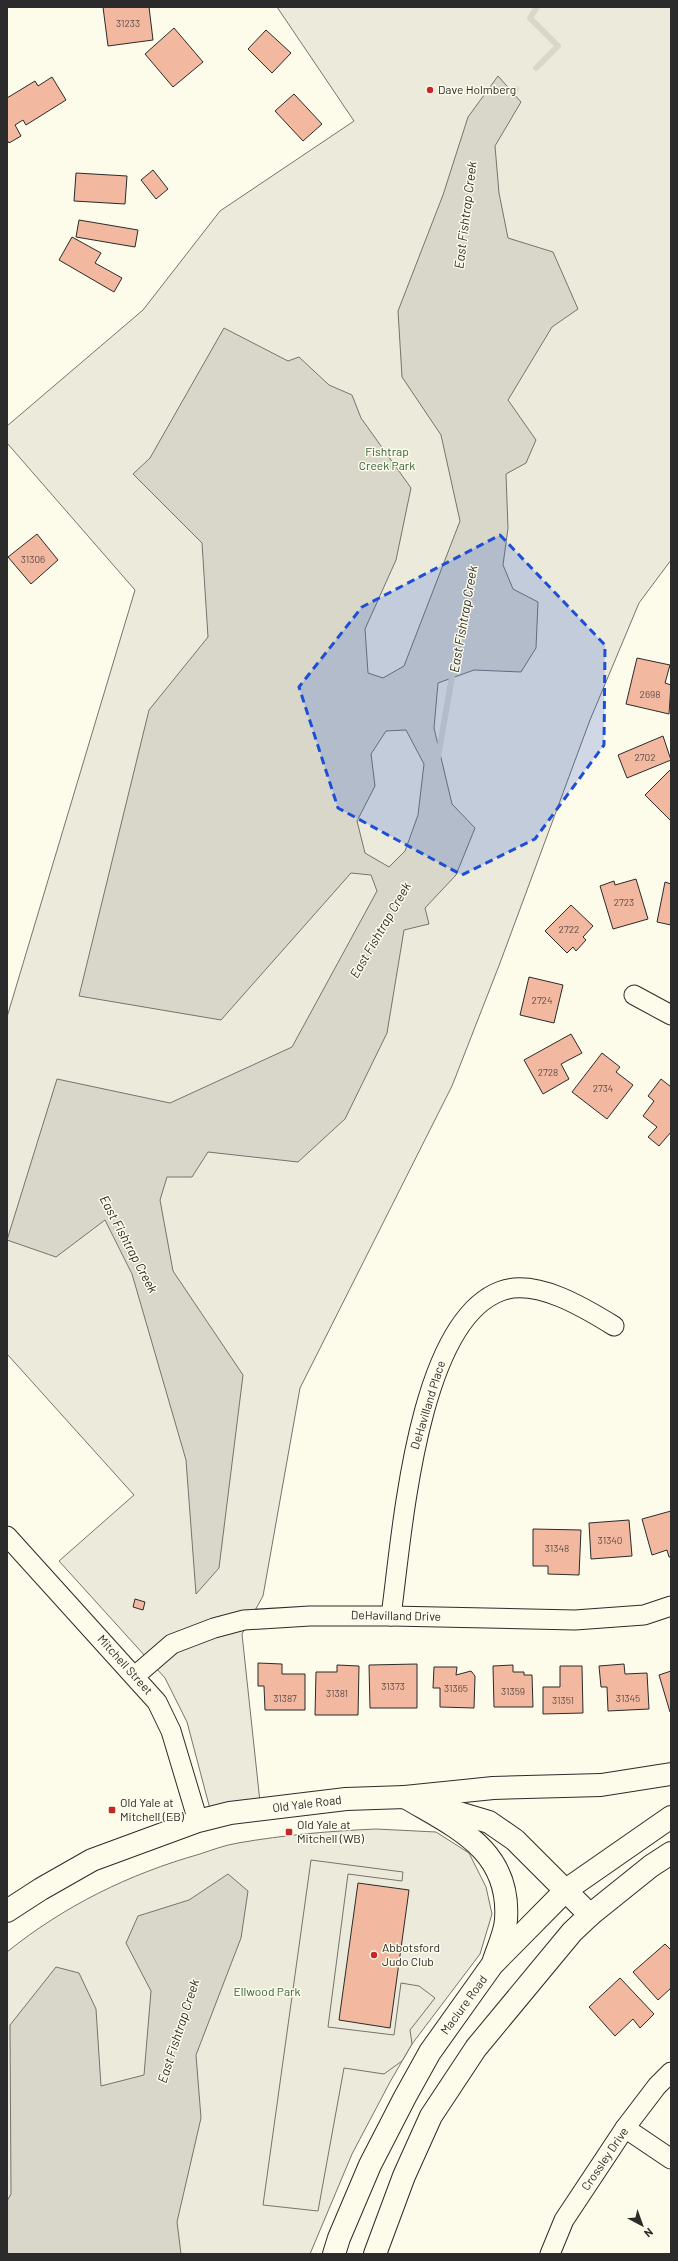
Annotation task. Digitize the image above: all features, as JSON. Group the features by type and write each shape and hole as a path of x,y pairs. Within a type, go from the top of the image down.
{"main road":[{"path":"404,1797 493,1788 601,1785 671,1774"},
{"name":"Old Yale Road","path":"7,1911 41,1889 92,1860 198,1821 230,1813 346,1799 404,1797 489,1822 515,1840 590,1914"},
{"path":"404,1797 473,1838 488,1855 500,1877 506,1920 492,1965"},
{"name":"Maclure Road","path":"334,2254 370,2165 405,2097 430,2052 492,1965 566,1890 671,1816"},
{"path":"375,2254 404,2176 431,2116 476,2048 566,1938 590,1914 651,1866 671,1853"}],"street":[{"path":"634,995 671,1015"},
{"name":"DeHavilland Place","path":"391,1616 414,1451 437,1369 457,1330 479,1304 502,1291 530,1288 572,1301 614,1326"},
{"name":"Mitchell Street","path":"7,1536 157,1702 171,1731 198,1821"},
{"name":"DeHavilland Drive","path":"135,1676 172,1644 214,1628 244,1620 310,1616 391,1616 575,1620 644,1615 671,1606"},
{"name":"Crossley Drive","path":"550,2254 564,2220 625,2128 657,2086 671,2072"},
{"path":"625,2128 671,2159"}],"highlighted area":[{"path":"500,535 605,645 604,745 535,839 462,875 338,808 299,687 362,607"}],"green space":[{"name":"Fishtrap Creek Park","path":"277,7 671,7 671,560 639,603 590,720 500,963 452,1086 300,1388 263,1596 242,1634 260,1802 210,1809 187,1722 165,1678 59,1561 134,1495 7,1354 7,1017 135,590 7,443 7,426 143,310 220,211 354,121"},
{"name":"Ellwood Park","path":"376,1829 436,1832 469,1853 486,1887 492,1914 480,1954 412,2044 390,2082 352,2154 310,2254 7,2254 7,1952 51,1920 98,1893 148,1871 174,1862 223,1846 238,1843 307,1834"}],"shaded area":[{"path":"311,1860 403,1872 402,1881 348,1874 328,2027 394,2035 401,1983 419,1986 435,1998 410,2030 412,2044 402,2061 384,2074 344,2068 318,2211 263,2205"}],"water":[{"path":"498,76 521,102 495,146 499,193 508,238 553,252 578,309 552,327 508,400 536,440 526,463 506,474 508,528 503,565 513,589 538,602 536,648 521,672 474,670 438,683 434,728 452,804 475,828 456,875 425,908 429,924 404,930 387,1033 345,1119 298,1162 208,1152 192,1177 167,1177 160,1200 173,1271 243,1375 219,1568 196,1594 186,1460 132,1274 105,1220 56,1257 7,1240 57,1079 170,1103 292,1047 377,891 371,875 351,873 221,1020 79,996 149,710 208,637 202,543 133,474 150,458 224,328 288,361 299,357 329,385 352,395 361,418 411,488 396,560 365,629 368,673 383,678 404,666 460,521 441,435 402,377 398,311 443,195 468,117","holes":["406,730 424,764 418,815 405,851 389,867 365,853 357,821 375,786 371,754 386,731"]},
{"path":"228,1874 248,1891 241,1938 196,2055 201,2118 177,2222 181,2254 7,2254 7,2201 11,2194 10,2025 56,1967 79,1973 96,2009 101,2086 144,2075 151,1991 126,1943 138,1916 189,1900"}],"building":[{"path":"103,7 149,7 153,40 108,46"},
{"path":"174,28 203,62 173,87 145,54"},
{"path":"266,30 291,53 272,73 248,49"},
{"path":"52,77 66,100 26,125 23,120 15,125 21,136 9,143 7,140 7,98 35,81 38,86"},
{"path":"294,94 322,124 303,141 275,111"},
{"path":"153,170 168,189 156,199 141,180"},
{"path":"76,173 127,176 125,204 74,201"},
{"path":"79,220 138,230 135,247 76,237"},
{"path":"72,237 101,253 95,263 122,278 114,292 59,260"},
{"path":"37,534 58,560 31,584 8,557"},
{"path":"637,658 670,665 665,683 671,685 669,714 626,704"},
{"path":"663,736 671,760 627,778 618,755"},
{"path":"670,770 671,771 671,821 645,795"},
{"path":"636,879 648,919 613,929 600,886 614,881 615,885"},
{"path":"665,882 671,884 671,925 657,922"},
{"path":"571,905 593,926 583,937 586,940 576,951 573,947 567,953 545,931"},
{"path":"529,977 563,985 554,1023 520,1015"},
{"path":"571,1034 582,1053 561,1064 569,1079 543,1094 524,1060"},
{"path":"602,1053 620,1067 616,1072 633,1085 607,1119 572,1092"},
{"path":"661,1079 671,1087 671,1132 659,1146 648,1137 657,1127 643,1116 654,1101 648,1096"},
{"path":"671,1511 671,1557 669,1557 667,1550 652,1555 642,1519"},
{"path":"629,1520 632,1556 591,1559 589,1523"},
{"path":"533,1529 581,1530 579,1575 548,1574 548,1566 533,1566"},
{"path":"135,1599 145,1602 143,1610 133,1607"},
{"path":"258,1663 282,1664 282,1674 305,1674 305,1710 265,1710 264,1686 258,1686"},
{"path":"417,1664 417,1708 370,1708 369,1665"},
{"path":"624,1664 625,1674 647,1673 649,1709 608,1711 607,1687 601,1687 599,1666"},
{"path":"337,1665 359,1666 358,1715 315,1715 316,1672 337,1672"},
{"path":"513,1665 513,1672 524,1672 524,1675 532,1675 533,1707 494,1707 493,1666"},
{"path":"560,1666 582,1666 583,1713 543,1714 543,1687 560,1687"},
{"path":"434,1667 457,1667 456,1675 471,1671 475,1676 474,1708 440,1707 440,1688 433,1688"},
{"path":"671,1671 671,1711 670,1712 659,1675"},
{"name":"Abbotsford Judo Club","path":"358,1883 409,1890 390,2028 339,2020"},
{"path":"665,1944 671,1950 671,1988 658,2000 633,1972"},
{"path":"620,1978 654,2014 640,2028 633,2019 615,2036 589,2007"}],"waterway":[{"name":"East Fishtrap Creek","path":"536,68 558,46 530,18 537,7"},
{"name":"East Fishtrap Creek","path":"507,98 516,89"},
{"name":"East Fishtrap Creek","path":"438,757 453,671"}],"place":[{"name":"Dave Holmberg","path":"430,90"},
{"name":"Old Yale at Mitchell (EB)","path":"112,1810"},
{"name":"Old Yale at Mitchell (WB)","path":"289,1832"},
{"name":"Abbotsford Judo Club","path":"374,1955"}]}
